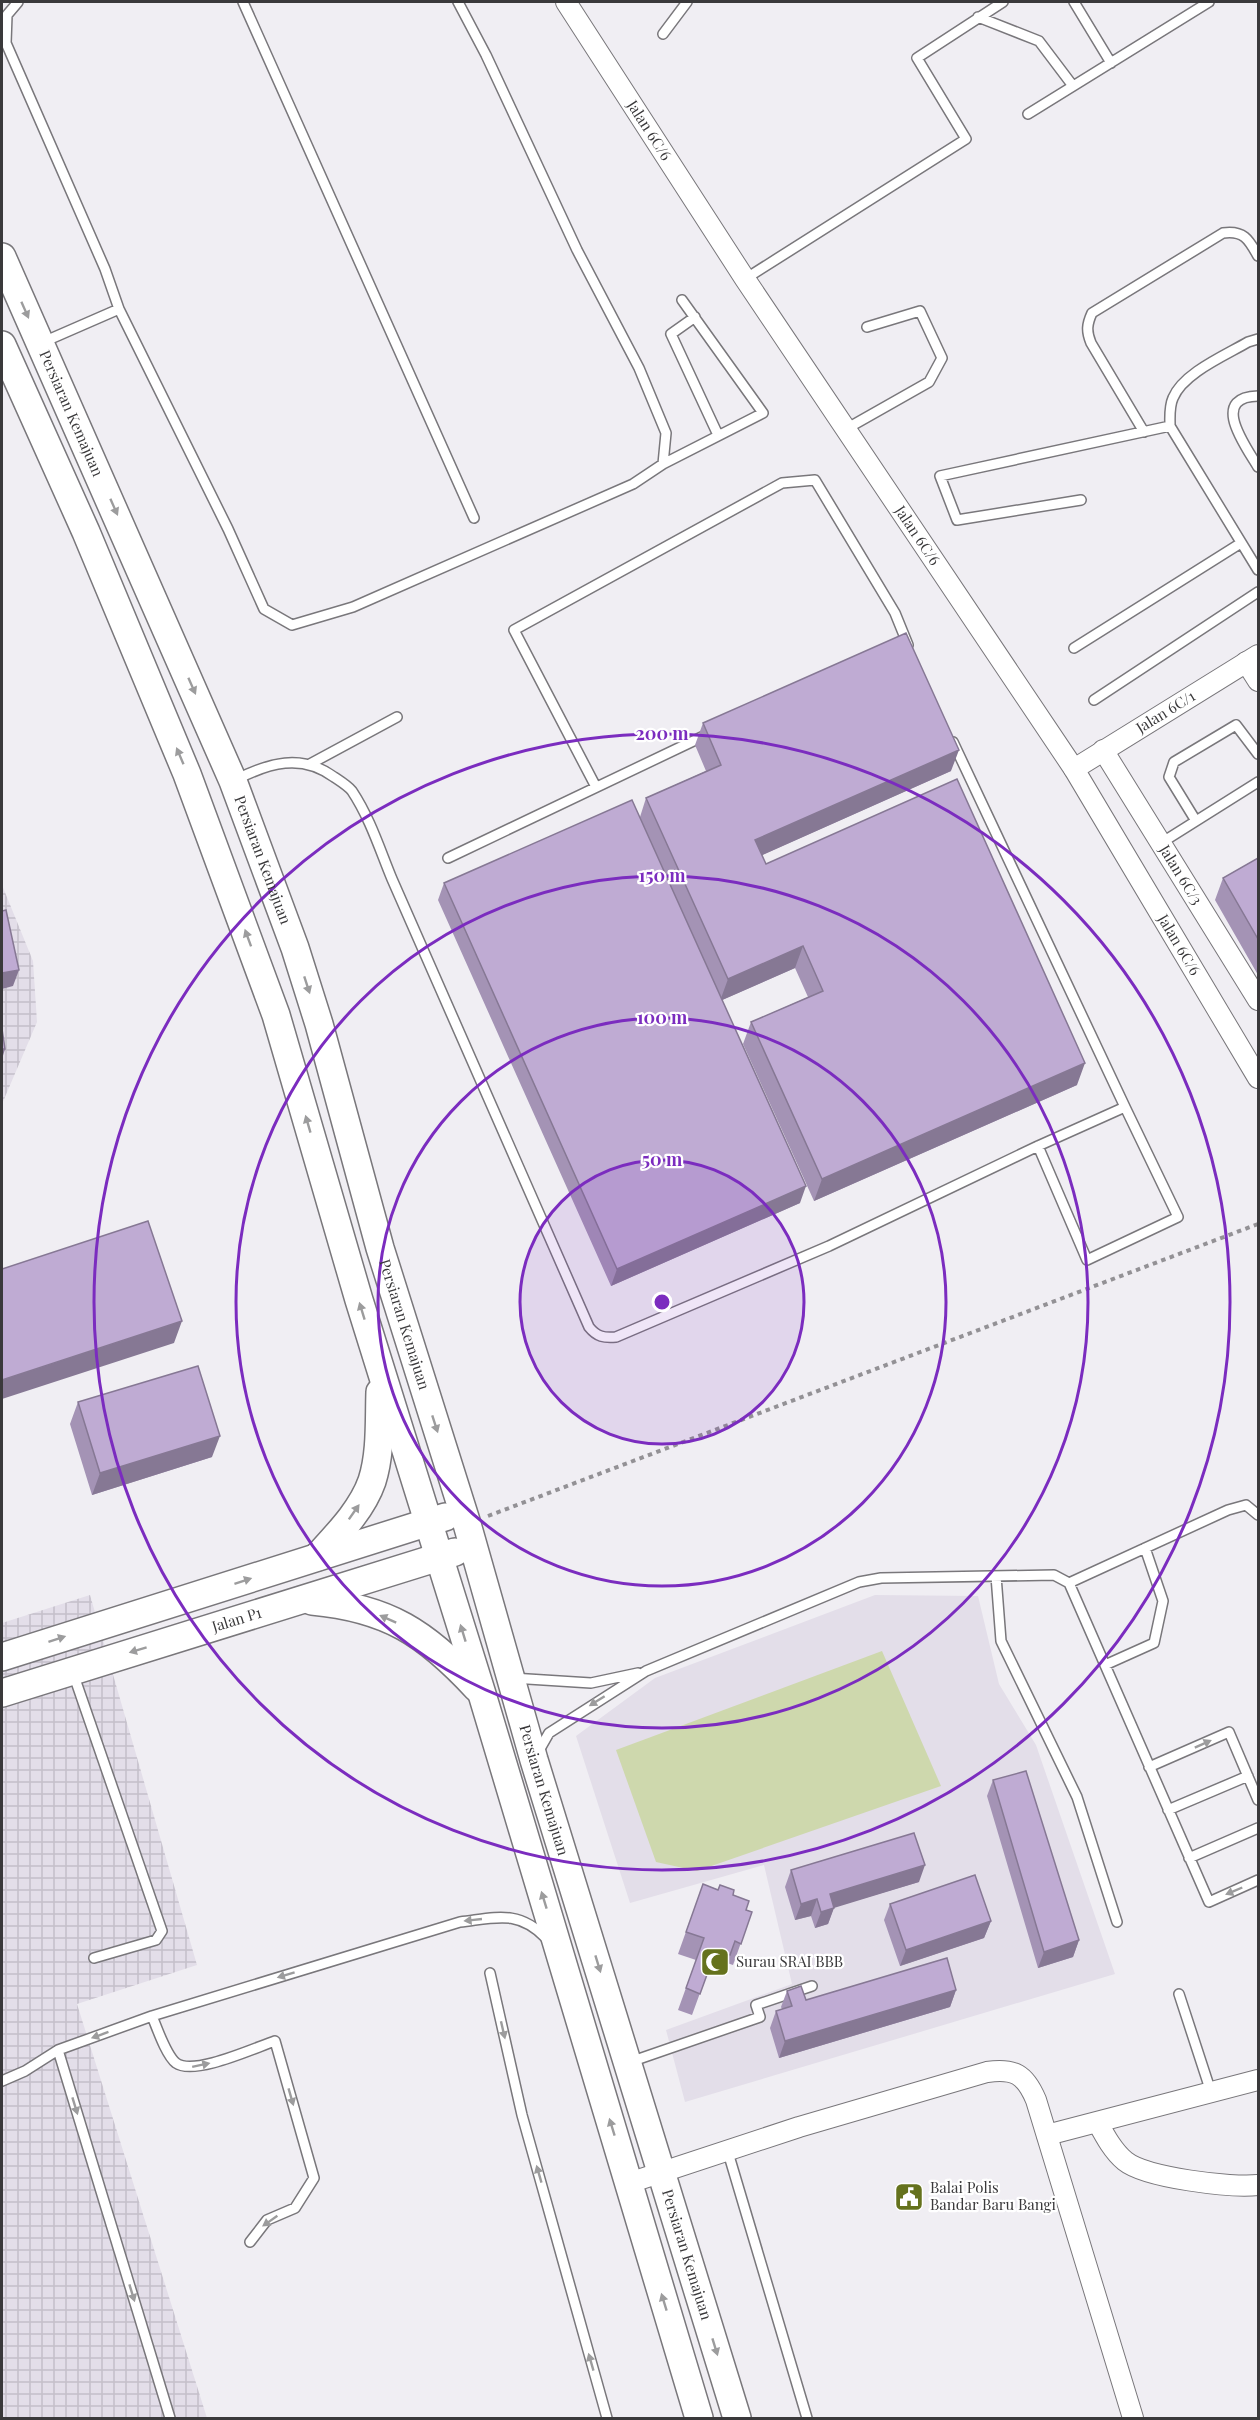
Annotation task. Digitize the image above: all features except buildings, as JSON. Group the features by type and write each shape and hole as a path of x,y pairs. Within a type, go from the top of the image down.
{"main road":[{"name":"Persiaran Kemajuan","path":"2,257 233,781 295,948 319,1024 380,1248 468,1527 534,1760 737,2418"},
{"path":"3,353 86,532 183,763 276,1015 380,1367 482,1694 699,2418"},
{"path":"318,1557 352,1515 372,1481 378,1447 380,1367"},
{"path":"2,1657 428,1522 468,1527"},
{"name":"Jalan P1","path":"2,1693 439,1557 468,1527"},
{"path":"301,1600 340,1604 367,1610 405,1626 440,1650 482,1694"}],"street":[{"name":"Jalan 6C/6","path":"566,2 745,279 1074,769 1258,1078"},
{"name":"Jalan 6C/1","path":"1074,769 1252,658"},
{"path":"1252,658 1258,681"},
{"name":"Jalan 6C/3","path":"1103,750 1258,1000"},
{"path":"629,2183 662,2170 976,2075 1000,2070 1012,2071 1022,2076 1031,2087 1133,2418"},
{"path":"1047,2135 1258,2080"},
{"path":"1098,2123 1126,2162 1141,2169 1221,2185 1258,2185"}],"lane":[{"path":"18,2 8,15 6,43 105,269 119,309 228,529 264,609 292,625 353,607 633,484 663,464 763,412 682,300"},
{"path":"243,2 474,518"},
{"path":"458,2 486,55 577,250 639,368 666,433 663,464"},
{"path":"663,34 687,2"},
{"path":"745,279 966,139 917,58 1003,2"},
{"path":"1074,2 1111,63"},
{"path":"1028,114 1209,2"},
{"path":"978,17 1039,41 1072,86"},
{"path":"1144,432 1090,343 1087,323 1092,313 1223,233 1234,231 1244,236 1258,256"},
{"path":"40,343 119,309"},
{"path":"846,429 929,382 942,358 920,311 867,327"},
{"path":"695,317 671,334 718,435"},
{"path":"1258,339 1248,342 1181,385 1173,397 1169,410 1170,426 1258,570"},
{"path":"1258,396 1245,398 1237,406 1233,416 1234,427 1258,467"},
{"path":"1081,500 957,520 940,476 1170,426"},
{"path":"596,788 514,630 782,483 815,480 895,613 910,650"},
{"path":"1074,648 1241,543"},
{"path":"1094,700 1258,592"},
{"path":"894,644 905,639"},
{"path":"310,764 397,717"},
{"path":"1196,821 1169,777 1174,762 1236,725 1258,754"},
{"path":"448,858 713,731"},
{"path":"950,735 1178,1217 1087,1260 1038,1146"},
{"path":"233,781 258,768 287,762 310,764 351,789 365,813 589,1327 596,1335 605,1338 616,1337 829,1246 1125,1107"},
{"path":"1161,843 1258,782"},
{"path":"1069,1583 1228,1510 1246,1506 1258,1515"},
{"path":"1105,1665 1154,1643 1164,1601 1144,1548"},
{"path":"996,1575 1001,1641 1077,1797 1117,1922"},
{"path":"534,1760 549,1733 646,1671 860,1582 881,1578 1054,1575 1069,1583 1209,1902 1258,1880"},
{"path":"72,1671 162,1931 156,1940 94,1958"},
{"path":"510,1678 591,1683 646,1671"},
{"path":"1149,1767 1228,1732 1258,1800"},
{"path":"1168,1810 1248,1776"},
{"path":"1189,1858 1258,1828"},
{"path":"2,2081 25,2071 58,2050 152,2016 460,1922 510,1916 535,1927 560,1953"},
{"path":"489,1973 522,2115 607,2418"},
{"path":"628,2063 760,2017 756,2005 812,1986"},
{"path":"1179,1994 1211,2092"},
{"path":"152,2016 170,2056 176,2063 187,2067 200,2066 275,2041 314,2178 295,2208 267,2220 250,2242"},
{"path":"58,2050 170,2418"},
{"path":"727,2150 807,2418"}],"path":[{"path":"468,1527 1258,1224"}],"shaded area":[{"path":"2,885 33,961 37,1022 2,1104"},
{"path":"90,1595 197,1965 77,2004 207,2418 2,2418 2,1623"},
{"path":"875,1595 978,1596 999,1684 1036,1745 1115,1974 685,2102 666,2030 792,1984 764,1865 630,1903 576,1736 655,1678"}],"green space":[{"path":"882,1651 941,1786 697,1871 656,1862 616,1750"}],"place":[{"name":"Surau SRAI BBB","path":"715,1962"},
{"name":"Balai Polis Bandar Baru Bangi","path":"909,2197"}]}
